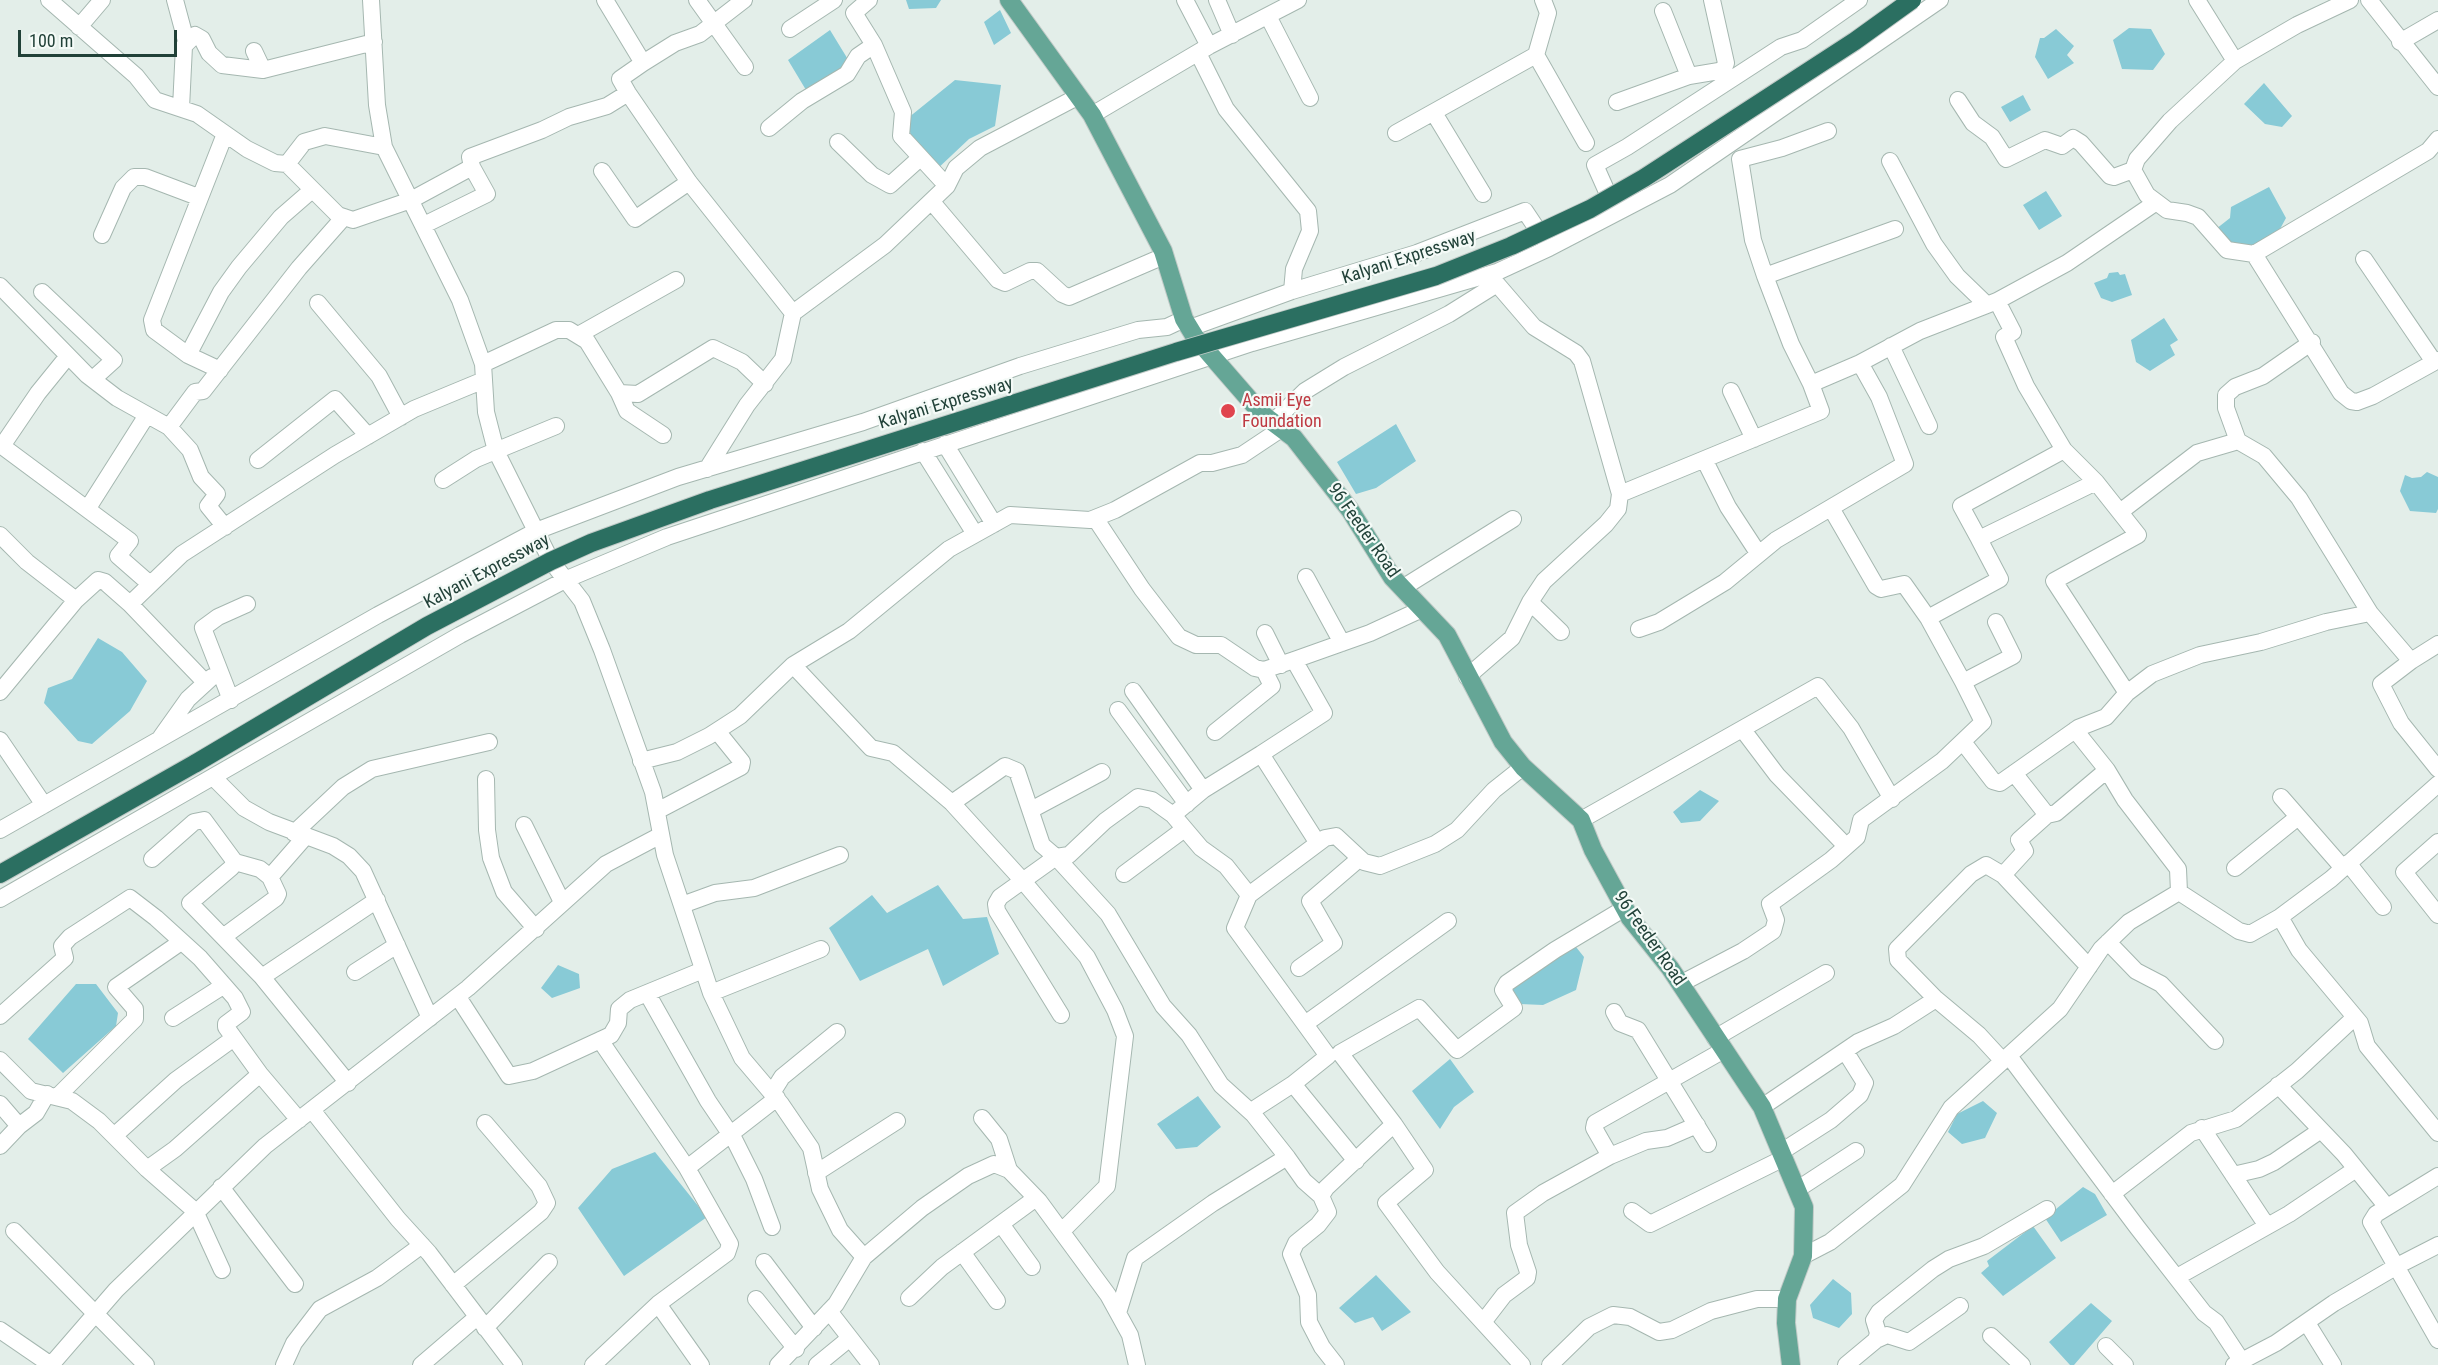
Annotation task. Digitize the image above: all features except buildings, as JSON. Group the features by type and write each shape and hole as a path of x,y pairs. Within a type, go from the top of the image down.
{"highway":[{"name":"Kalyani Expressway","path":"0,874 196,763 427,626 550,561 591,543 710,500 1188,348 1436,276 1511,246 1590,209 1644,178 1912,0"}],"main road":[{"name":"96 Feeder Road","path":"1009,0 1092,115 1164,256 1190,328 1210,357 1276,426 1294,438 1331,484 1392,577 1404,587 1447,635 1503,742 1523,767 1581,820 1593,850 1624,908 1680,984 1762,1107 1804,1207 1803,1256 1787,1299 1786,1323 1791,1365"}],"street":[{"path":"49,0 136,76 155,100 197,114 256,154 275,163 287,164 312,190 344,217 353,220 411,200 472,167"},
{"path":"79,27 102,0"},
{"path":"175,0 186,41 181,108"},
{"path":"371,0 377,105 384,147 460,300 484,372 486,412 496,451 550,561 567,579 582,601 602,650 657,810 661,835 711,993 742,1058 774,1096 811,1148 820,1189 840,1230 864,1257"},
{"path":"605,0 643,63"},
{"path":"697,0 745,67"},
{"path":"744,0 700,34 675,43 620,79 689,182 793,313"},
{"path":"790,28 834,0"},
{"path":"842,0 854,12 874,45 903,112 901,136 947,186"},
{"path":"854,12 869,0"},
{"path":"1185,0 1226,109 1308,211 1310,231 1294,269 1292,291"},
{"path":"1217,0 1232,34"},
{"path":"1092,115 1203,50 1299,0"},
{"path":"1395,133 1536,55 1548,13 1543,0"},
{"path":"1617,102 1689,76 1719,71 1726,63 1712,0"},
{"path":"1617,214 1595,165 1627,147 1781,47 1802,40 1859,0"},
{"path":"0,899 460,636 567,579 667,537 1210,357 1497,272 1549,248 1670,185 1940,0"},
{"path":"2197,0 2235,61"},
{"path":"1958,100 1973,123 1992,137 2006,159 2045,140 2062,146 2073,138 2081,143 2110,176 2114,177 2133,170 2137,159 2170,121 2235,61 2297,25 2350,0"},
{"path":"2369,0 2400,42 2438,87"},
{"path":"1662,11 1689,76"},
{"path":"1268,16 1310,98"},
{"path":"2400,42 2438,20"},
{"path":"186,41 195,35 202,39 209,53 222,65 263,70 374,42"},
{"path":"769,128 802,101 847,74 858,56 874,45"},
{"path":"254,51 263,70"},
{"path":"1536,55 1586,143"},
{"path":"424,225 487,194 472,167 470,157 542,130 568,117 607,106 628,93"},
{"path":"707,469 747,405 783,359 793,313 885,245 932,202 947,186 956,168 980,148 1079,96"},
{"path":"1434,113 1484,194"},
{"path":"1620,494 1705,461 1821,411 1811,384 1791,344 1753,240 1740,159 1782,148 1828,131"},
{"path":"220,370 188,355 154,330 152,320 198,197 225,134"},
{"path":"287,164 304,142 324,136 384,147"},
{"path":"2133,170 2155,203 2167,210 2198,217 2227,250 2254,254 2428,151 2438,140"},
{"path":"838,142 872,175 890,185 920,158"},
{"path":"1890,161 1934,244 1957,276 1992,303 2013,332 2004,337 2026,386 2064,450 2096,482 2138,535 2054,581 2127,693"},
{"path":"602,171 635,219 689,182"},
{"path":"102,235 123,188 134,177 145,177 198,197"},
{"path":"188,355 221,292 239,267 281,218 312,190"},
{"path":"932,202 999,280 1005,283 1030,271 1037,271 1062,294 1069,297 1164,256"},
{"path":"1811,384 1860,363 1920,331 1992,303 2067,263 2155,203"},
{"path":"0,830 378,615 536,531 595,507 707,469 863,422 1020,366 1138,330 1167,327 1190,328 1292,291 1418,254 1525,211 1549,248"},
{"path":"169,427 195,392 203,391 299,268 344,217"},
{"path":"1765,276 1894,229"},
{"path":"2254,254 2312,342 2341,393 2346,399 2357,402 2436,361 2364,259"},
{"path":"580,334 676,280"},
{"path":"641,761 677,752 740,716 793,665 849,631 949,549 975,534 1010,515 1095,518 1115,510 1200,463 1212,463 1242,454 1276,426 1305,391 1344,367 1449,314 1497,284 1534,327 1576,353 1582,361 1620,494 1618,508 1606,524 1544,581 1530,602 1512,638 1467,677"},
{"path":"0,286 93,380 117,398 169,427 190,450 201,477 217,494 208,506 225,527"},
{"path":"42,292 114,360 93,380"},
{"path":"318,303 379,376 401,417"},
{"path":"130,604 182,554 368,436 556,330 569,330 580,334 587,341 619,393 627,411 663,435"},
{"path":"2312,342 2263,375 2235,387 2226,395 2226,408 2238,441 2264,456 2299,498 2370,613 2411,661"},
{"path":"1891,346 1929,426"},
{"path":"619,393 638,394 713,348 742,362 765,384"},
{"path":"68,356 1,445 130,541 118,556 150,584"},
{"path":"1639,628 1659,622 1725,582 1758,553 1905,464 1879,397 1860,363"},
{"path":"1731,391 1754,439"},
{"path":"258,460 335,399 368,436"},
{"path":"88,508 147,415"},
{"path":"443,480 476,459 556,426"},
{"path":"2120,512 2197,453 2238,441"},
{"path":"945,444 994,524"},
{"path":"1928,618 2000,579 1961,506 2064,450"},
{"path":"923,451 975,534"},
{"path":"1705,461 1728,507 1758,553"},
{"path":"1979,539 2096,482"},
{"path":"1680,984 1743,951 1773,931 1776,920 1770,904 1802,884 1857,837 1861,820 1892,800 1963,742 1983,722 1928,618 1904,584 1881,589 1876,586 1831,508"},
{"path":"1095,518 1142,589 1179,637 1196,645 1221,645 1255,668 1264,670 1287,663 1342,643 1422,609"},
{"path":"1404,587 1513,519"},
{"path":"0,535 27,562 76,600"},
{"path":"1306,577 1342,643"},
{"path":"0,692 76,600 98,580 105,582 130,604 205,682"},
{"path":"1530,602 1561,632"},
{"path":"231,700 203,628 218,617 247,604"},
{"path":"1963,742 1993,781 2000,783 2075,730 2106,717 2127,693 2152,674 2200,655 2261,642 2326,622 2370,613"},
{"path":"1963,682 2013,656 1996,622"},
{"path":"1173,815 1203,790 1324,713 1265,633"},
{"path":"2438,644 2381,684 2401,723 2438,769"},
{"path":"793,665 872,748 893,753 952,802 1087,957 1115,1010 1125,1036 1107,1186 1062,1231"},
{"path":"1215,732 1272,686 1264,670"},
{"path":"159,740 188,699 205,682 221,671"},
{"path":"1581,820 1818,686 1851,728 1892,800"},
{"path":"1133,691 1203,790"},
{"path":"1118,710 1186,804"},
{"path":"1743,730 1777,775 1846,846"},
{"path":"2075,730 2107,770 2125,800 2178,869 2179,892"},
{"path":"657,810 741,767 742,762 717,731"},
{"path":"0,740 44,805"},
{"path":"270,877 300,835 343,787 372,769 489,742"},
{"path":"1261,754 1317,842"},
{"path":"952,802 1005,766 1017,771 1042,845 1056,857 1108,915 1163,1006 1189,1035 1221,1085 1253,1114 1304,1181 1321,1196 1328,1212 1318,1225 1296,1243 1291,1254 1308,1295 1309,1322 1322,1347 1336,1365"},
{"path":"1253,1114 1256,1108 1293,1084 1328,1056 1235,928 1249,895 1317,842 1336,836 1359,859 1380,866 1435,844 1457,830 1494,790 1523,767"},
{"path":"2003,874 2025,851 2019,840 2047,815 2056,813 2107,770"},
{"path":"1031,810 1102,772"},
{"path":"2014,773 2047,815"},
{"path":"214,778 244,808 300,835 333,846 349,856 363,871 430,1018"},
{"path":"486,779 487,830 491,858 504,892 536,929"},
{"path":"2179,892 2240,931 2250,934 2280,917 2345,866 2438,784"},
{"path":"1061,1015 997,911 1000,897 1056,857 1069,855 1105,821 1138,797 1152,800 1173,815 1202,848 1226,866 1249,895"},
{"path":"2281,797 2383,907"},
{"path":"2235,868 2298,817"},
{"path":"152,859 194,822 204,819 235,862 260,869 270,877 278,894 276,898 223,937"},
{"path":"524,825 562,902"},
{"path":"1124,874 1184,830"},
{"path":"0,1330 51,1365 97,1312 195,1211 265,1146 458,997 606,864 661,835"},
{"path":"2438,842 2404,872 2438,915"},
{"path":"682,905 715,893 754,888 840,855"},
{"path":"1299,968 1334,943 1310,901 1359,859"},
{"path":"235,862 190,903 262,977 348,1083"},
{"path":"2089,967 2003,874 1986,865 1971,874 1897,949 1898,960 1936,999 2006,1058 2204,1313 2216,1322 2238,1363 2276,1343 2334,1303 2438,1245"},
{"path":"1803,1256 1830,1242 1902,1185 1951,1108 2060,1009 2108,942 2129,922 2179,892"},
{"path":"0,1016 65,958 62,946 70,938 130,898 181,942 242,1008 242,1012 226,1024 260,1074 305,1115 422,1245 514,1365"},
{"path":"262,977 377,900"},
{"path":"1522,1365 1437,1272 1386,1203 1425,1170 1394,1124 1340,1053 1419,1008 1457,1050 1514,1008 1503,990 1514,977 1624,908"},
{"path":"2280,917 2299,950 2355,1017 2367,1037 2367,1046 2435,1123"},
{"path":"1305,1024 1448,921"},
{"path":"0,1146 135,1019 135,1009 116,987 181,942"},
{"path":"2108,942 2136,971 2161,984 2215,1041"},
{"path":"355,972 397,945"},
{"path":"711,993 821,949"},
{"path":"458,997 509,1076 534,1071 611,1035 618,1023 619,1009 630,1000 703,970"},
{"path":"1610,1156 1594,1128 1595,1123 1668,1080 1826,973"},
{"path":"173,1018 223,986"},
{"path":"647,993 708,1101 731,1135 754,1179 772,1227"},
{"path":"1762,1107 1845,1050 1894,1026 1936,999"},
{"path":"1614,1012 1620,1023 1638,1030 1708,1144"},
{"path":"2112,1194 2191,1133 2236,1119 2355,1017"},
{"path":"687,1168 731,1135 774,1096 782,1077 837,1032"},
{"path":"114,1136 176,1080 234,1038"},
{"path":"593,1365 658,1304 731,1248 729,1239 687,1168 600,1040"},
{"path":"1632,1211 1650,1224 1783,1155 1831,1120 1860,1095 1865,1083 1845,1050"},
{"path":"0,1060 31,1090 72,1101 114,1136 195,1211 222,1270"},
{"path":"147,1169 175,1149 260,1074"},
{"path":"1293,1084 1356,1161"},
{"path":"2278,1085 2356,1168 2387,1207"},
{"path":"0,1104 19,1126"},
{"path":"982,1118 999,1138 1010,1170 1062,1231 1108,1295 1130,1335 1137,1365"},
{"path":"816,1173 897,1121"},
{"path":"453,1285 541,1212 547,1203 539,1186 485,1123"},
{"path":"1321,1196 1394,1124"},
{"path":"1484,1321 1503,1294 1527,1278 1528,1272 1520,1245 1515,1213 1543,1193 1610,1156 1646,1141 1667,1138 1697,1125"},
{"path":"2202,1128 2267,1226"},
{"path":"2233,1175 2259,1169 2274,1162 2321,1130"},
{"path":"1798,1190 1856,1150"},
{"path":"1118,1313 1135,1258 1213,1203 1287,1157"},
{"path":"778,1365 796,1349 829,1311 864,1257 922,1208 968,1176 994,1164 1010,1170"},
{"path":"2177,1277 2267,1226 2356,1168"},
{"path":"2438,1176 2387,1207 2371,1222 2438,1340"},
{"path":"221,1187 294,1284"},
{"path":"909,1298 962,1252 1036,1198"},
{"path":"1876,1340 1875,1316 1933,1269 1949,1259 1984,1246 2047,1209"},
{"path":"1001,1224 1032,1267"},
{"path":"14,1231 72,1292 97,1312 146,1365"},
{"path":"284,1365 294,1343 320,1309 377,1278 422,1245"},
{"path":"962,1252 997,1301"},
{"path":"421,1365 481,1323 549,1262"},
{"path":"764,1262 814,1328"},
{"path":"756,1299 796,1349"},
{"path":"1550,1365 1589,1327 1613,1315 1630,1317 1659,1332 1672,1330 1711,1311 1757,1299 1787,1299"},
{"path":"658,1304 701,1365"},
{"path":"1846,1365 1876,1340 1887,1335 1906,1342 1912,1341 1960,1306"},
{"path":"829,1311 871,1365"},
{"path":"2307,1323 2333,1365"},
{"path":"1991,1336 2022,1365"},
{"path":"818,1365 850,1338"},
{"path":"2106,1346 2125,1365"}],"water":[{"path":"906,0 941,0 936,8 909,9"},
{"path":"1000,10 1011,33 994,45 984,22"},
{"path":"2129,28 2151,29 2165,54 2153,70 2122,69 2113,40"},
{"path":"2056,29 2074,46 2067,55 2074,63 2048,79 2035,57 2040,38 2044,38"},
{"path":"830,30 852,66 809,95 788,60"},
{"path":"955,80 1001,85 995,126 969,139 934,172 913,152 908,118"},
{"path":"2264,83 2292,116 2282,127 2265,124 2244,104"},
{"path":"2023,95 2031,110 2010,122 2001,107"},
{"path":"2269,187 2286,218 2280,229 2252,246 2234,248 2216,229 2230,218 2231,207"},
{"path":"2046,191 2062,216 2039,230 2023,205"},
{"path":"2118,272 2120,275 2125,274 2132,295 2112,302 2101,298 2094,283 2107,278 2109,273"},
{"path":"2164,318 2178,340 2170,345 2175,355 2150,371 2136,362 2131,340"},
{"path":"1396,424 1416,461 1376,488 1356,494 1337,462"},
{"path":"2427,472 2438,477 2438,509 2436,513 2410,511 2400,491 2405,475 2412,478 2421,477"},
{"path":"98,638 122,652 147,681 130,711 92,744 78,741 44,703 48,688 72,679"},
{"path":"1700,790 1719,801 1700,821 1681,823 1673,812"},
{"path":"938,885 963,919 987,917 999,954 943,986 928,949 860,981 829,928 872,895 887,913"},
{"path":"1568,937 1584,957 1576,990 1543,1005 1520,1004 1510,990"},
{"path":"558,965 579,974 580,988 552,998 541,988"},
{"path":"76,984 96,984 118,1013 116,1026 63,1073 28,1039"},
{"path":"1450,1059 1474,1092 1454,1107 1440,1129 1412,1091"},
{"path":"1198,1096 1221,1127 1197,1147 1176,1149 1157,1124"},
{"path":"1983,1101 1997,1113 1985,1138 1962,1144 1948,1132 1957,1114"},
{"path":"655,1152 707,1217 624,1276 578,1208 612,1169"},
{"path":"2083,1187 2095,1194 2107,1215 2061,1242 2045,1218"},
{"path":"2033,1226 2056,1258 2003,1296 1981,1273 1989,1266 1987,1261"},
{"path":"1376,1275 1411,1312 1382,1331 1373,1317 1355,1323 1339,1308"},
{"path":"1833,1279 1851,1293 1852,1314 1839,1328 1813,1318 1810,1305"},
{"path":"2091,1303 2112,1321 2074,1365 2070,1365 2049,1342"}],"place":[{"name":"Asmii Eye Foundation","path":"1228,411"}]}
